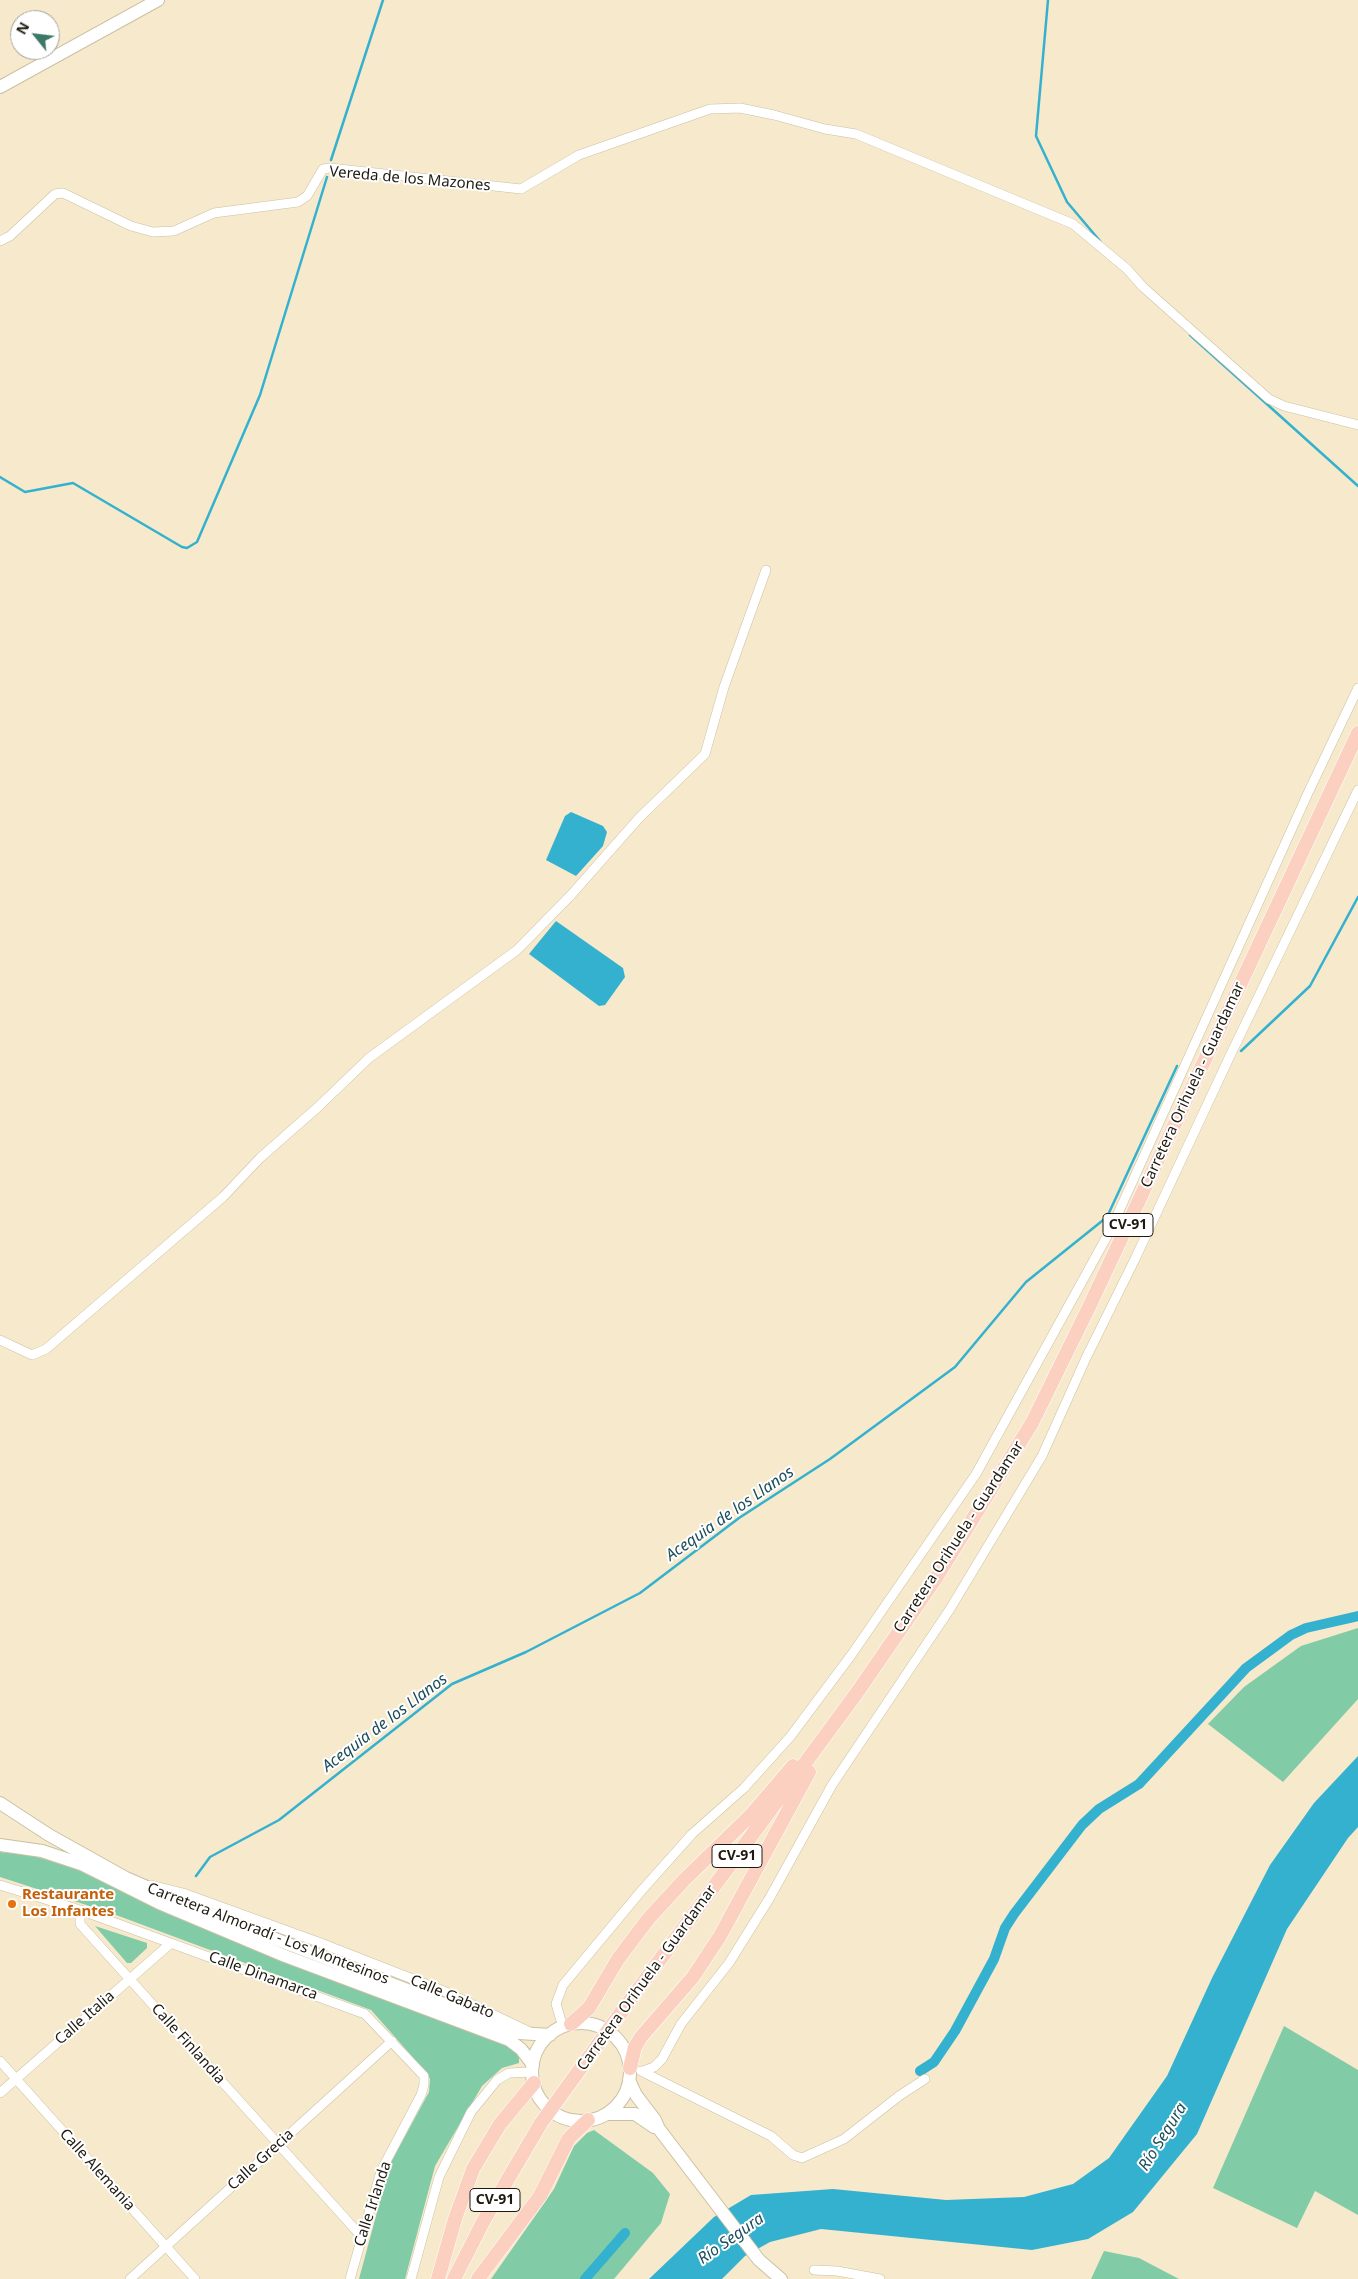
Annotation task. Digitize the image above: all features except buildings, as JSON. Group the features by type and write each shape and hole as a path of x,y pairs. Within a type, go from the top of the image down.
{"main road":[{"path":"0,87 158,0"},
{"name":"Carretera Orihuela - Guardamar","path":"454,2279 484,2220 542,2123 856,1694 936,1578 1032,1423 1090,1305 1358,733"},
{"path":"781,2279 759,2260 658,2129 635,2114 606,2114 588,2120 564,2118 553,2112 538,2094 533,2073 536,2054 550,2035 589,2008 618,1960 649,1918 751,1815 856,1694"},
{"path":"658,2129 655,2120 636,2095 633,2072 635,2047 693,1977 720,1936 798,1790 856,1694"},
{"name":"Carretera Almoradí - Los Montesinos","path":"0,1803 49,1835 142,1885 195,1908 519,2032 550,2035"},
{"path":"0,1810 0,1817"},
{"name":"Carretera Almoradí - Los Montesinos","path":"0,1845 42,1852 82,1864 159,1903 285,1956 509,2040 521,2049 533,2073"},
{"path":"567,2025 589,2024 606,2029 622,2046 633,2072 625,2093 617,2105 606,2114"},
{"path":"438,2279 454,2219 473,2169 533,2073"},
{"path":"478,2279 540,2196 569,2138 588,2120"}],"street":[{"name":"Vereda de los Mazones","path":"0,241 10,236 55,194 63,193 130,226 153,232 174,231 214,213 298,202 307,196 323,169 330,168 521,189 578,155 710,109 730,108 774,115 824,129 856,134 1073,224 1127,269 1150,293 1270,399 1284,406 1358,425"},
{"path":"0,1340 32,1355 46,1349 224,1197 260,1158 318,1107 369,1058 517,950 571,895 639,818 705,754 724,687 766,570"},
{"path":"567,2025 556,2004 564,1985 692,1834 744,1788 790,1737 858,1646 976,1474 1111,1229 1308,793 1358,688"},
{"path":"633,2072 654,2068 662,2059 681,2024 733,1956 768,1899 832,1785 950,1609 1042,1456 1086,1358 1136,1259 1236,1042 1358,790"},
{"path":"0,1885 80,1910"},
{"name":"Calle Dinamarca","path":"80,1910 365,2014 424,2076"},
{"name":"Calle Finlandia","path":"80,1910 80,1924 362,2236"},
{"name":"Calle Italia","path":"0,2093 171,1943"},
{"name":"Calle Grecia","path":"130,2279 392,2042"},
{"name":"Calle Alemania","path":"0,2061 195,2279"},
{"path":"633,2072 771,2136 793,2155 802,2158 844,2139 899,2096 925,2079"},
{"path":"411,2279 440,2177 472,2112 497,2080 509,2073 533,2073"},
{"name":"Calle Irlanda","path":"350,2279 381,2171 421,2095 424,2076"},
{"path":"814,2270 837,2271 880,2279"}],"green space":[{"path":"1358,1628 1358,1699 1283,1782 1208,1724 1244,1687 1301,1646"},
{"path":"0,1852 34,1856 76,1869 169,1913 507,2046 519,2055 519,2063 502,2068 482,2086 435,2166 405,2279 359,2279 390,2164 429,2092 430,2079 426,2072 371,2010 108,1912 0,1877"},
{"path":"95,1926 147,1943 147,1948 131,1963 127,1963"},
{"path":"1284,2026 1358,2070 1358,2215 1315,2191 1297,2228 1213,2188"},
{"path":"594,2130 653,2173 670,2194 661,2223 614,2279 491,2279 554,2189 574,2146 587,2133"},
{"path":"1104,2251 1139,2258 1179,2279 1091,2279"}],"water":[{"path":"571,812 603,826 607,832 603,846 576,876 546,860 565,816"},
{"path":"556,921 623,968 625,977 605,1005 599,1006 529,954"},
{"name":"Río Segura","path":"1358,1756 1358,1827 1348,1838 1287,1929 1197,2134 1133,2212 1088,2239 1032,2250 821,2229 770,2242 745,2256 722,2279 649,2279 714,2217 751,2195 833,2189 946,2200 1024,2197 1073,2184 1109,2158 1167,2076 1212,1978 1270,1865 1314,1803"}],"waterway":[{"path":"331,160 383,0"},
{"path":"1048,0 1036,136 1067,202 1100,241"},
{"path":"0,477 25,492 73,483 182,547 187,548 197,542 260,395 327,177"},
{"path":"1190,335 1358,486"},
{"name":"Acequia de los Llanos","path":"1241,1051 1310,986 1358,897"},
{"name":"Acequia de los Llanos","path":"196,1876 210,1857 279,1820 452,1684 526,1652 640,1593 739,1518 830,1459 955,1367 1026,1282 1107,1217 1177,1066"},
{"path":"920,2071 934,2062 955,2031 994,1959 1005,1928 1014,1914 1082,1825 1099,1809 1139,1784 1246,1668 1291,1635 1306,1628 1358,1616"},
{"path":"585,2279 625,2233"}],"place":[{"name":"Restaurante Los Infantes","path":"12,1904"}]}
